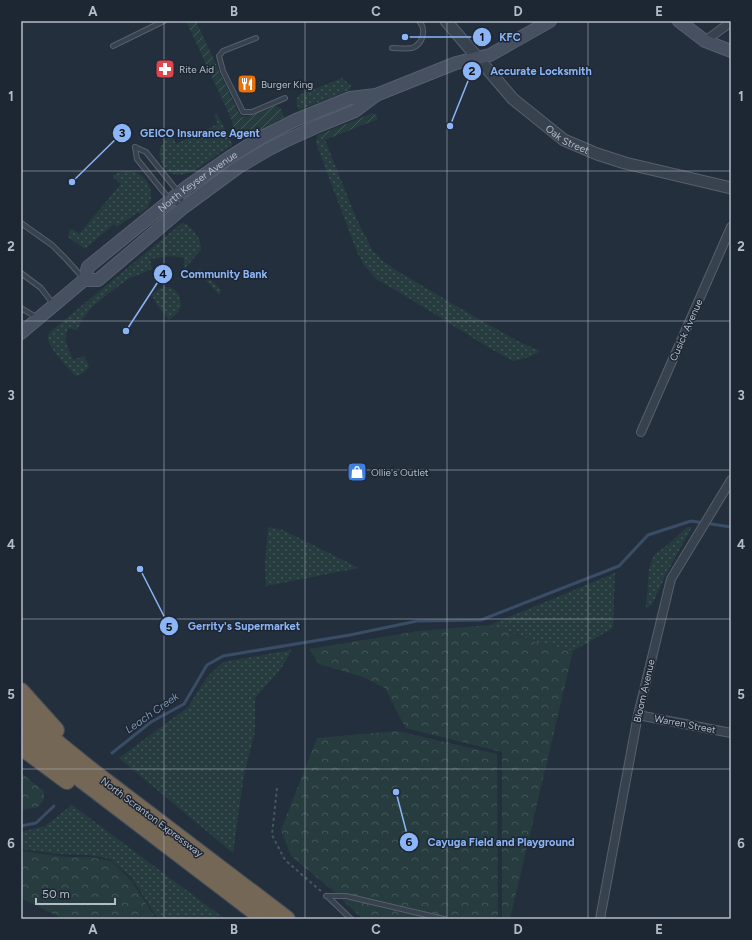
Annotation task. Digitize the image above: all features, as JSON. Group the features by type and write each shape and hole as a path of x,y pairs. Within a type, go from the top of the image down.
{"highway":[{"path":"21,691 91,770"},
{"name":"North Scranton Expressway","path":"21,710 54,740 91,770 287,919"},
{"name":"North Scranton Expressway","path":"21,729 83,781 264,919"},
{"path":"21,747 84,793 186,859"}],"main road":[{"name":"North Keyser Avenue","path":"21,333 84,280 88,267 175,197 230,157 262,137 279,128 350,98 376,95 456,63 490,54 550,21"},
{"path":"679,21 705,41 731,51"},
{"name":"North Keyser Avenue","path":"84,280 98,280 184,206 237,168 269,149 307,130 355,111 376,95"}],"street":[{"name":"Oak Street","path":"446,21 512,99 564,140 597,154 626,163 731,188"},
{"path":"705,41 731,22"},
{"name":"Cusick Avenue","path":"640,432 731,228"},
{"name":"Bloom Avenue","path":"600,919 638,715 671,579 731,480"},
{"name":"Warren Street","path":"638,715 731,734"}],"lane":[{"path":"113,46 164,21"},
{"path":"392,48 411,48 419,43 424,35 423,25 420,21"},
{"path":"256,38 223,51 219,56 223,71 243,112 252,112 285,98"},
{"path":"184,206 175,197 137,159 135,147 146,152 175,197 184,206"},
{"path":"21,224 52,245 84,280"},
{"path":"21,273 41,288 54,305"},
{"path":"21,308 39,319"},
{"path":"326,896 346,896 444,919"},
{"path":"326,896 351,919"}],"path":[{"path":"277,788 272,835 285,860 326,896"}],"green space":[{"path":"186,21 196,21 238,112 242,117 249,116 272,106 277,106 281,109 284,117 246,138 238,139 230,117"},
{"path":"342,78 351,86 349,90 299,110 297,101 299,95"},
{"path":"373,113 378,119 325,140 321,134"},
{"path":"217,114 232,143 232,146 222,151 200,167 186,174 179,175 166,169 161,161 159,153 163,143 168,137 171,134 176,144 218,124 214,115"},
{"path":"321,134 325,140 357,220 373,251 384,262 480,320 540,351 524,359 513,361 376,279 364,265 357,252 316,143 318,135"},
{"path":"124,171 134,172 142,176 148,183 151,192 151,200 147,208 140,214 138,212 117,227 114,224 85,249 68,237 70,231 72,229 79,234 121,184 114,178 113,175"},
{"path":"182,223 187,224 195,233 201,246 201,250 185,268 184,258 171,256 150,259 152,269 128,279 109,293 91,308 77,330 68,328 65,340 73,360 84,356 89,366 87,370 76,376 64,364 51,347 48,338 50,332"},
{"path":"200,269 221,290 219,295 200,273 194,277 192,276"},
{"path":"163,287 173,289 180,297 181,301 179,311 169,320 151,295"},
{"path":"268,527 283,530 359,568 266,586 265,566"},
{"path":"687,527 692,527 665,576 652,605 646,608 649,569 654,555 670,543"},
{"path":"615,573 613,628 573,651 539,643 490,625"},
{"path":"490,625 538,643 573,651 510,919 502,918 502,752 406,728 385,688 363,677 319,664 309,649 419,631"},
{"path":"292,650 280,670 255,698 255,732 244,774 233,853 119,758 187,708 208,676 223,662"},
{"path":"397,731 497,754 498,919 363,919 331,889 291,856 281,830 317,738"},
{"path":"21,773 44,791 44,800 38,807 21,810"},
{"path":"72,805 225,919 158,919 131,877 110,859 89,855 59,854 21,849 21,832 45,826"},
{"path":"21,851 66,857 90,857 111,861 131,880 156,919 63,919 21,898"}],"waterway":[{"path":"112,753 151,722 184,704 207,665 223,656 350,635 417,621 481,620 619,566 648,535 691,521 731,527"},
{"name":"Leach Creek","path":"21,826 36,823 54,806"}],"place":[{"name":"KFC","path":"405,37"},
{"name":"Rite Aid","path":"165,69"},
{"name":"Burger King","path":"247,84"},
{"name":"Accurate Locksmith","path":"450,126"},
{"name":"GEICO Insurance Agent","path":"72,182"},
{"name":"Community Bank","path":"126,331"},
{"name":"Ollie's Outlet","path":"357,472"},
{"name":"Gerrity's Supermarket","path":"140,569"},
{"name":"Cayuga Field and Playground","path":"396,792"}]}
